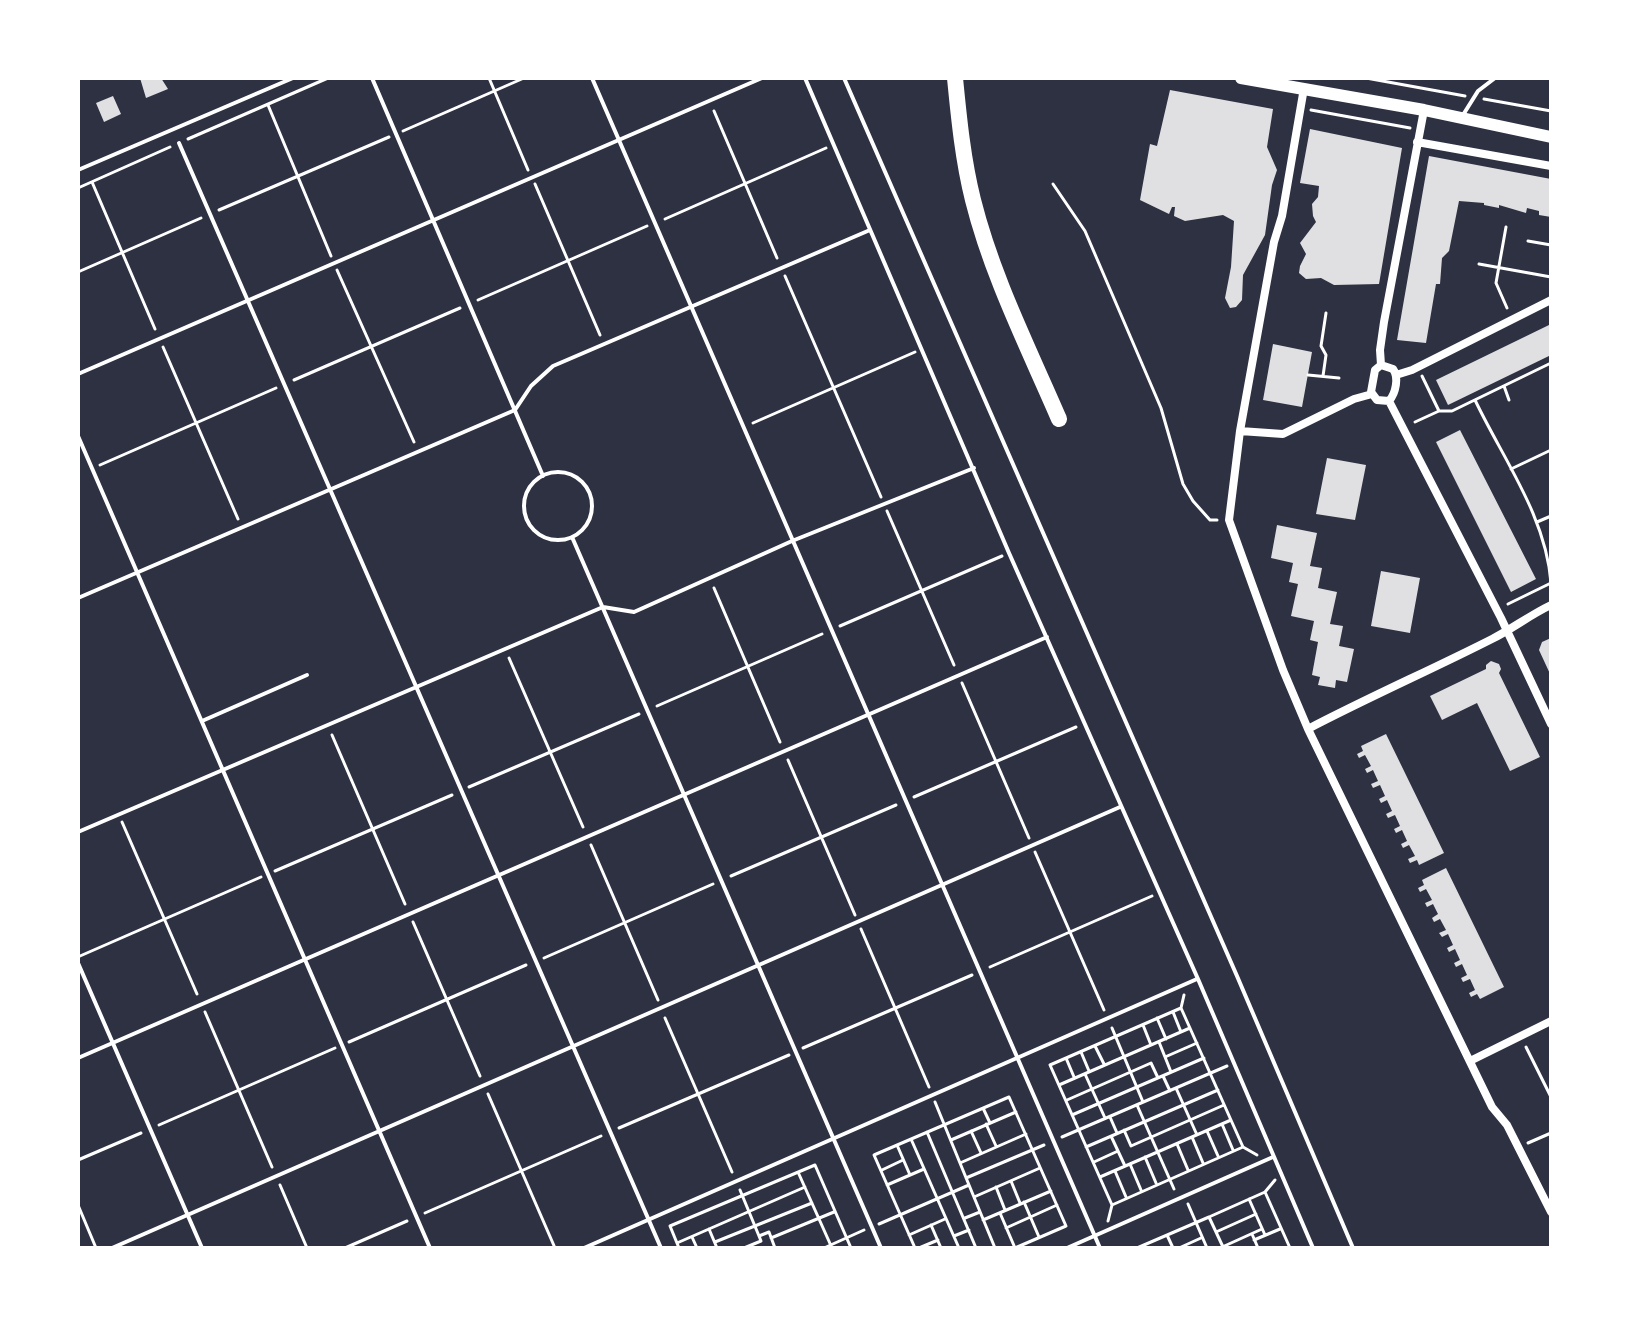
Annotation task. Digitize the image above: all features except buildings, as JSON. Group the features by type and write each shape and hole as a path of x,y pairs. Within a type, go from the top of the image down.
{"highway":[{"path":"955,78 960,131 973,201 997,275 1059,419"}],"main road":[{"path":"1241,78 1424,110 1551,137"}],"street":[{"path":"1304,88 1240,431 1229,520 1283,670 1308,729 1492,1107 1507,1125 1551,1212"},
{"path":"1389,401 1377,400 1372,394 1374,374 1381,365 1384,322 1424,110"},
{"path":"1417,142 1551,166"},
{"path":"1396,375 1412,370 1551,300"},
{"path":"1381,365 1393,369 1396,375 1393,397 1389,401"},
{"path":"1240,431 1283,434 1354,399 1372,394"},
{"path":"1389,401 1551,724"},
{"path":"1308,729 1505,632 1551,605"},
{"path":"1470,1061 1551,1021"}],"lane":[{"path":"78,170 293,78"},
{"path":"372,78 543,476"},
{"path":"592,78 1100,1248"},
{"path":"78,374 762,78"},
{"path":"805,78 1313,1248"},
{"path":"844,78 1353,1248"},
{"path":"1462,118 1474,97 1495,78"},
{"path":"179,143 661,1248"},
{"path":"78,598 515,410 542,374 553,366 870,230"},
{"path":"78,436 430,1248"},
{"path":"78,832 603,607 634,612 792,541 974,468"},
{"path":"564,472 574,476 589,491 592,512 581,531 572,537 550,539 539,534 526,516 524,505 527,493 543,476 564,472"},
{"path":"572,537 881,1248"},
{"path":"78,1058 1047,637"},
{"path":"202,721 307,675"},
{"path":"112,1248 1120,807"},
{"path":"78,963 202,1248"},
{"path":"584,1248 1198,979"},
{"path":"1067,1248 1273,1157"}],"path":[{"path":"78,188 328,78"},
{"path":"489,78 604,345"},
{"path":"78,272 524,78"},
{"path":"1366,78 1393,80 1551,111"},
{"path":"709,101 1143,1102"},
{"path":"268,105 418,451"},
{"path":"1309,110 1412,129"},
{"path":"92,468 833,145"},
{"path":"92,182 241,527"},
{"path":"1053,184 1085,231 1161,408 1183,484 1210,520 1229,520"},
{"path":"1506,227 1497,285 1508,309"},
{"path":"1528,241 1551,245"},
{"path":"1479,264 1551,277"},
{"path":"1323,376 1326,355 1321,346 1326,313"},
{"path":"742,428 922,348"},
{"path":"1415,422 1439,411 1452,411 1551,363"},
{"path":"1308,375 1339,378"},
{"path":"1422,376 1439,411"},
{"path":"1504,386 1509,400"},
{"path":"1475,400 1537,522 1551,583 1507,604"},
{"path":"1511,469 1551,450"},
{"path":"1537,522 1551,516"},
{"path":"78,957 1009,553"},
{"path":"710,578 933,1096 995,1248"},
{"path":"505,647 761,1241 744,1248"},
{"path":"78,1160 1084,723"},
{"path":"327,724 555,1248"},
{"path":"119,814 307,1248"},
{"path":"345,1248 1159,893"},
{"path":"1181,1008 1243,1147 1112,1205 1050,1065 1157,1018 1181,1008"},
{"path":"1173,1012 1181,1032"},
{"path":"1157,1018 1166,1039"},
{"path":"1143,1025 1151,1045"},
{"path":"1059,1085 1190,1028"},
{"path":"1159,1042 1171,1072"},
{"path":"1165,1057 1197,1043"},
{"path":"1095,1046 1104,1065"},
{"path":"1526,1047 1551,1097"},
{"path":"1081,1052 1098,1104 1117,1133"},
{"path":"1066,1058 1075,1078"},
{"path":"1072,1115 1204,1058"},
{"path":"1066,1101 1151,1063 1170,1091"},
{"path":"966,1178 1234,1063"},
{"path":"1176,1088 1204,1164"},
{"path":"1086,1147 1218,1090"},
{"path":"938,1240 917,1248 874,1155 1009,1097 1066,1226 1015,1248 1000,1213"},
{"path":"1137,1105 1178,1199"},
{"path":"1124,1130 1131,1146 1224,1105"},
{"path":"983,1108 996,1147"},
{"path":"951,1140 1016,1112"},
{"path":"1100,1177 1231,1120"},
{"path":"1222,1124 1234,1151"},
{"path":"971,1131 981,1153"},
{"path":"1207,1131 1219,1157"},
{"path":"927,1132 976,1248"},
{"path":"1528,1143 1551,1133"},
{"path":"960,1163 1026,1134"},
{"path":"1111,1136 1142,1192"},
{"path":"911,1139 959,1248"},
{"path":"1177,1144 1189,1171"},
{"path":"897,1145 910,1175"},
{"path":"1093,1162 1118,1151"},
{"path":"1145,1157 1157,1185"},
{"path":"881,1171 903,1160"},
{"path":"805,1187 678,1246 670,1226 815,1165 851,1248"},
{"path":"974,1197 1040,1168"},
{"path":"887,1185 925,1169"},
{"path":"1115,1171 1127,1198"},
{"path":"798,1172 831,1246"},
{"path":"1137,1248 1265,1192 1280,1173"},
{"path":"1011,1181 1039,1237"},
{"path":"824,1248 969,1185"},
{"path":"996,1187 1006,1210"},
{"path":"983,1220 1051,1191"},
{"path":"1265,1192 1289,1246 1280,1248"},
{"path":"1184,1196 1207,1248"},
{"path":"1249,1199 1265,1235"},
{"path":"715,1242 812,1203"},
{"path":"78,1205 96,1248"},
{"path":"1006,1228 1057,1205"},
{"path":"771,1238 835,1211"},
{"path":"964,1218 980,1212"},
{"path":"1216,1232 1256,1214"},
{"path":"1209,1217 1222,1248 1262,1229"},
{"path":"909,1235 946,1218"},
{"path":"931,1225 941,1248"},
{"path":"1254,1240 1281,1228"},
{"path":"709,1229 717,1248"},
{"path":"954,1236 969,1230"},
{"path":"759,1236 769,1232 775,1248"},
{"path":"1252,1234 1258,1248"},
{"path":"1167,1235 1176,1248 1203,1238"},
{"path":"692,1237 697,1248"}]}
